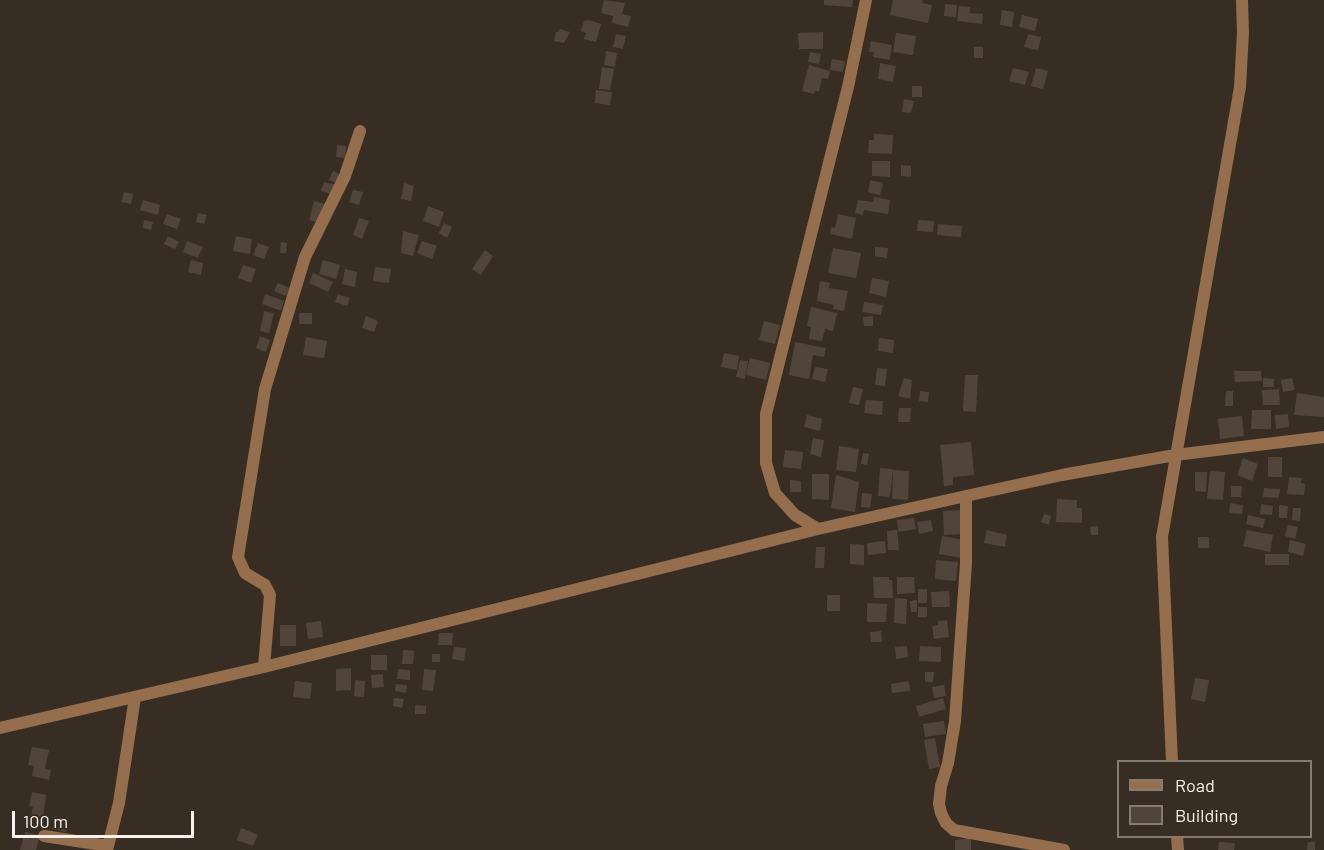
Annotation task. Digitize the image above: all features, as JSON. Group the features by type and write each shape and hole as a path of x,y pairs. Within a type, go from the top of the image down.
{"street":[{"path":"818,529 795,515 775,493 766,463 766,414 848,87 866,0"},
{"path":"1172,760 1162,537 1239,87 1243,33 1242,0"},
{"path":"264,667 270,595 265,585 245,573 238,557 265,389 305,257 345,176 360,132"},
{"path":"0,729 264,667 818,529 966,496 1175,455 1324,437"},
{"path":"966,496 966,562 954,729 939,804 946,823 954,830 1064,850"},
{"path":"44,836 107,848 119,803 135,697"}],"building":[{"path":"604,0 625,3 622,14 631,16 628,27 612,23 613,16 601,13"},
{"path":"824,0 853,0 852,7 824,5"},
{"path":"893,0 923,0 922,3 932,5 928,23 890,15"},
{"path":"945,4 957,5 956,17 944,16"},
{"path":"959,6 970,7 970,13 983,14 982,24 957,21"},
{"path":"1002,10 1014,12 1012,27 1000,25"},
{"path":"1022,15 1038,19 1035,31 1019,27"},
{"path":"589,20 601,24 596,42 584,39 586,33 581,31 584,21"},
{"path":"560,29 570,32 564,43 554,41 556,32"},
{"path":"823,32 823,49 799,49 798,33"},
{"path":"896,33 916,36 913,55 893,52"},
{"path":"616,34 626,36 623,49 613,47"},
{"path":"1028,34 1041,37 1038,50 1024,47"},
{"path":"871,41 892,45 890,60 873,57 874,52 869,52"},
{"path":"974,47 983,47 983,58 974,58"},
{"path":"606,51 617,53 615,67 604,65"},
{"path":"810,52 821,54 819,64 808,62"},
{"path":"832,59 845,61 843,72 830,70"},
{"path":"880,63 896,66 893,82 878,79"},
{"path":"809,65 830,71 828,79 822,78 819,91 815,91 814,94 802,91"},
{"path":"602,67 614,69 610,90 599,89"},
{"path":"1013,68 1029,72 1025,85 1009,81"},
{"path":"1036,68 1048,71 1043,89 1031,86"},
{"path":"912,86 922,86 922,97 912,97"},
{"path":"596,90 612,92 610,105 595,103"},
{"path":"904,99 914,101 911,113 902,112"},
{"path":"874,134 893,135 892,154 868,153 869,140 874,140"},
{"path":"337,145 346,146 345,158 336,157"},
{"path":"872,161 890,161 890,177 872,176"},
{"path":"901,165 911,166 911,177 901,176"},
{"path":"333,171 343,176 339,184 329,180"},
{"path":"870,180 883,183 880,195 868,192"},
{"path":"324,182 337,185 335,195 321,191"},
{"path":"404,183 414,186 411,201 401,199"},
{"path":"353,190 363,192 359,205 349,202"},
{"path":"124,192 133,194 131,204 121,202"},
{"path":"874,197 890,200 888,214 864,210 863,215 855,213 858,200 873,202"},
{"path":"143,200 160,205 158,215 140,210"},
{"path":"314,201 325,204 319,223 309,220"},
{"path":"428,206 444,212 439,227 423,221"},
{"path":"198,213 207,215 204,224 196,222"},
{"path":"167,214 181,219 177,229 163,224"},
{"path":"838,214 856,218 852,239 830,234 831,227 835,228"},
{"path":"359,218 369,221 362,239 353,235"},
{"path":"144,220 153,222 151,230 143,228"},
{"path":"918,220 934,221 933,232 917,231"},
{"path":"444,223 452,227 447,238 439,233"},
{"path":"938,224 962,226 961,237 937,235"},
{"path":"403,231 419,235 413,256 401,253"},
{"path":"168,236 179,242 175,249 164,244"},
{"path":"236,236 252,239 250,254 233,251"},
{"path":"187,241 203,247 198,258 183,252"},
{"path":"422,241 437,246 432,259 417,253"},
{"path":"281,242 287,243 286,253 280,253"},
{"path":"258,243 269,247 264,259 253,255"},
{"path":"875,247 888,248 887,258 875,256"},
{"path":"833,248 861,253 856,278 828,273"},
{"path":"485,250 493,256 481,275 472,269"},
{"path":"191,260 203,263 201,275 188,272"},
{"path":"323,260 340,265 336,279 319,274"},
{"path":"243,265 256,269 251,283 238,278"},
{"path":"375,267 391,269 389,283 373,281"},
{"path":"345,269 357,272 355,287 342,284"},
{"path":"313,273 333,282 328,292 309,283"},
{"path":"872,278 889,281 886,297 869,293"},
{"path":"820,281 830,283 829,288 848,291 844,311 833,309 834,305 817,301"},
{"path":"278,283 290,288 286,296 274,291"},
{"path":"265,294 284,301 281,311 262,304"},
{"path":"338,294 350,298 347,306 335,302"},
{"path":"864,302 883,305 881,315 862,312"},
{"path":"811,307 837,313 833,331 825,329 822,341 809,339 811,327 807,326"},
{"path":"264,311 274,313 269,333 260,331"},
{"path":"299,313 312,313 312,324 299,324"},
{"path":"366,316 378,321 374,332 362,328"},
{"path":"873,316 873,326 864,326 863,317"},
{"path":"764,321 780,325 775,344 759,340"},
{"path":"260,336 270,340 266,352 256,348"},
{"path":"306,337 327,341 324,358 303,355"},
{"path":"879,338 894,340 893,353 878,351"},
{"path":"795,342 826,348 824,357 813,355 809,379 789,375"},
{"path":"724,353 739,356 737,370 721,367"},
{"path":"750,358 770,363 766,380 746,375"},
{"path":"740,360 748,361 745,379 736,377"},
{"path":"815,367 828,369 825,382 812,379"},
{"path":"877,368 887,369 885,386 875,385"},
{"path":"1234,371 1261,371 1262,381 1235,382"},
{"path":"965,375 978,375 976,412 963,411"},
{"path":"904,378 912,380 910,399 898,396"},
{"path":"1263,378 1274,379 1274,387 1263,387"},
{"path":"1292,378 1295,390 1283,392 1281,380"},
{"path":"853,387 863,389 859,405 849,403"},
{"path":"1279,389 1280,405 1263,405 1262,390"},
{"path":"920,391 929,392 928,402 919,401"},
{"path":"1226,391 1233,391 1233,406 1225,406"},
{"path":"1297,393 1324,397 1324,417 1294,415"},
{"path":"866,400 883,401 882,415 864,413"},
{"path":"899,408 911,408 910,422 898,422"},
{"path":"1252,410 1271,410 1271,429 1251,429"},
{"path":"1288,414 1289,427 1276,429 1275,415"},
{"path":"807,415 822,419 820,431 804,427"},
{"path":"1242,416 1244,436 1220,439 1218,419"},
{"path":"813,438 824,440 821,457 810,454"},
{"path":"971,442 974,475 953,477 953,485 944,486 940,445"},
{"path":"839,446 859,449 856,472 836,470"},
{"path":"785,450 803,452 801,469 783,467"},
{"path":"863,453 869,454 867,465 861,464"},
{"path":"1268,457 1282,457 1282,477 1268,477"},
{"path":"1243,458 1258,464 1252,481 1237,475"},
{"path":"880,468 893,469 890,497 878,496"},
{"path":"893,470 909,471 908,500 892,499"},
{"path":"1210,471 1225,472 1223,500 1207,499"},
{"path":"1195,472 1207,472 1206,492 1195,491"},
{"path":"812,474 829,474 829,500 812,499"},
{"path":"836,475 859,482 855,512 831,508"},
{"path":"1289,477 1302,478 1301,483 1305,484 1304,495 1287,494"},
{"path":"790,480 801,481 801,492 790,492"},
{"path":"1231,486 1242,486 1241,497 1231,497"},
{"path":"1264,488 1280,489 1279,498 1263,497"},
{"path":"862,493 872,494 870,508 861,507"},
{"path":"1057,499 1077,500 1077,508 1082,508 1082,523 1056,522"},
{"path":"1230,503 1243,505 1242,514 1229,513"},
{"path":"1261,504 1273,506 1272,515 1260,514"},
{"path":"1279,505 1288,506 1287,518 1279,518"},
{"path":"1293,508 1301,508 1300,521 1292,520"},
{"path":"963,510 964,534 944,535 943,511"},
{"path":"1044,514 1051,516 1049,525 1041,522"},
{"path":"1248,515 1265,519 1263,528 1246,524"},
{"path":"914,518 916,529 898,532 897,520"},
{"path":"931,520 933,531 919,534 917,522"},
{"path":"1288,525 1298,527 1295,539 1285,536"},
{"path":"1098,526 1098,535 1091,535 1090,527"},
{"path":"897,530 899,550 888,550 887,531"},
{"path":"987,530 1007,535 1005,547 984,543"},
{"path":"1247,530 1273,535 1270,552 1243,546"},
{"path":"942,536 964,540 961,558 939,554"},
{"path":"1198,537 1209,537 1209,548 1198,548"},
{"path":"1290,540 1306,544 1303,556 1288,552"},
{"path":"885,541 886,553 868,555 867,543"},
{"path":"850,544 864,545 864,565 850,564"},
{"path":"816,547 825,547 824,568 815,568"},
{"path":"1265,554 1289,554 1289,565 1265,565"},
{"path":"936,560 958,562 956,581 935,579"},
{"path":"873,577 889,577 889,580 892,580 893,598 874,598"},
{"path":"897,577 914,577 915,593 897,594"},
{"path":"918,589 927,589 927,603 918,603"},
{"path":"949,591 950,607 932,607 931,592"},
{"path":"827,595 840,595 840,611 827,611"},
{"path":"895,598 907,599 906,624 894,623"},
{"path":"917,600 917,612 911,612 910,601"},
{"path":"867,603 887,604 886,622 867,622"},
{"path":"918,607 927,607 927,617 918,617"},
{"path":"947,620 949,637 934,639 932,626 938,625 938,621"},
{"path":"321,621 323,637 308,639 306,623"},
{"path":"280,625 296,625 296,646 280,646"},
{"path":"881,631 882,642 871,642 870,632"},
{"path":"439,633 453,633 452,645 438,645"},
{"path":"907,646 908,657 896,659 895,647"},
{"path":"920,646 941,647 941,662 919,661"},
{"path":"454,647 466,648 464,661 452,659"},
{"path":"403,650 414,651 413,664 402,664"},
{"path":"432,654 440,654 440,662 432,662"},
{"path":"371,655 387,655 387,670 371,670"},
{"path":"351,668 351,690 336,691 336,669"},
{"path":"398,669 410,670 410,680 397,679"},
{"path":"424,669 436,670 433,691 422,690"},
{"path":"925,672 934,672 933,682 925,682"},
{"path":"383,674 384,687 372,688 371,675"},
{"path":"1195,678 1209,680 1205,702 1191,699"},
{"path":"355,680 365,681 364,697 354,696"},
{"path":"295,681 312,683 310,699 293,697"},
{"path":"909,681 910,691 892,693 891,684"},
{"path":"396,684 407,685 406,693 395,691"},
{"path":"944,685 946,696 934,698 932,687"},
{"path":"394,698 404,699 402,708 393,706"},
{"path":"943,698 946,709 919,717 916,706"},
{"path":"415,705 426,706 426,714 415,714"},
{"path":"944,721 946,734 925,737 923,724"},
{"path":"935,738 940,767 929,769 924,740"},
{"path":"32,747 49,750 45,769 51,770 49,780 32,776 34,766 28,765"},
{"path":"32,792 46,795 43,819 31,816 33,807 29,806"},
{"path":"55,816 69,819 66,832 52,829"},
{"path":"241,828 258,835 253,846 237,840"},
{"path":"25,832 40,835 36,850 20,850"},
{"path":"971,838 971,850 955,850 955,840"},
{"path":"1219,842 1235,843 1234,850 1218,850"},
{"path":"1308,842 1315,842 1315,850 1307,850"}]}
